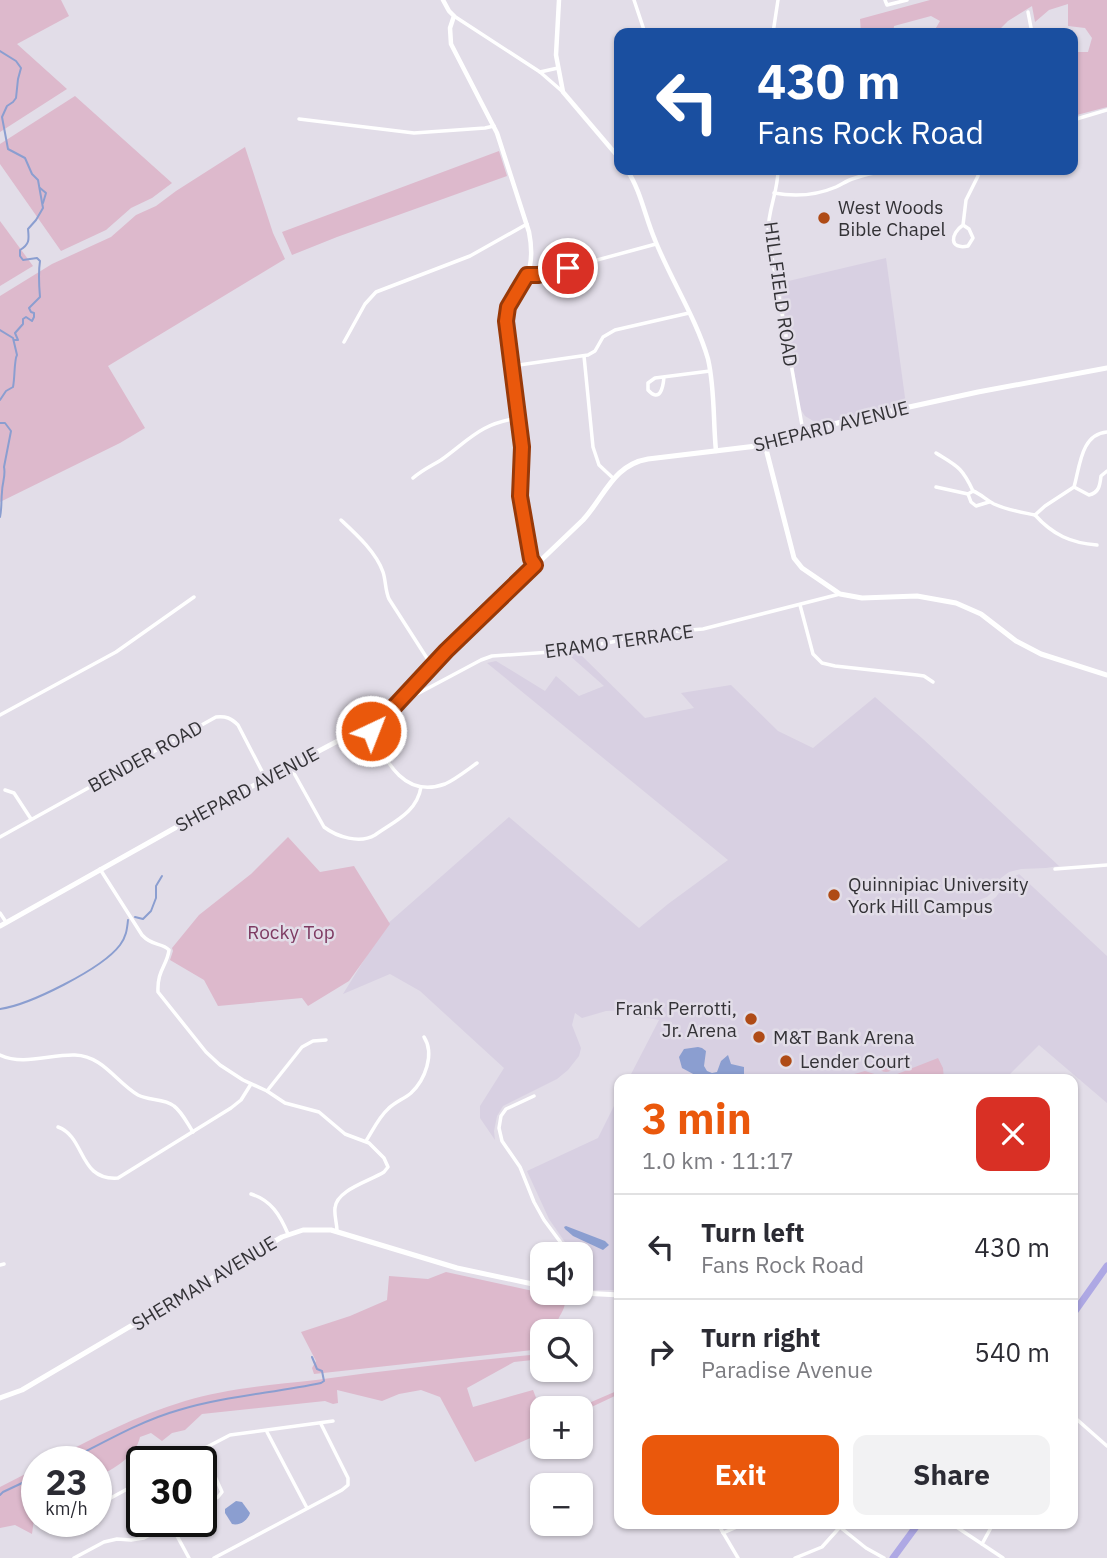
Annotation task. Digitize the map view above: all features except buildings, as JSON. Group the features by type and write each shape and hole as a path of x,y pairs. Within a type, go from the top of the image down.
{"highway":[{"path":"1078,1307 1107,1266"},
{"path":"892,1558 914,1529"}],"main road":[{"name":"SHEPARD AVENUE","path":"3,924 368,725 387,712 592,511 626,466 637,461 765,445 803,431 926,403 1107,368"},
{"path":"765,445 796,560 813,576 849,597 917,596 956,603 981,614 1016,640 1041,654 1107,675"},
{"name":"SHERMAN AVENUE","path":"0,1398 22,1390 288,1234 309,1229 337,1231 457,1268 530,1283"},
{"path":"593,1294 614,1295"}],"street":[{"path":"443,0 454,16 540,72 563,92 614,152"},
{"path":"559,0 556,51 563,92"},
{"path":"634,0 643,28"},
{"path":"774,28 778,0"},
{"path":"885,0 887,5 907,0"},
{"path":"1028,12 1031,28"},
{"path":"454,16 450,27 451,44 494,126 527,224 532,251 527,275 506,312 522,457 520,496 531,559 535,565"},
{"path":"540,72 558,68"},
{"path":"1078,119 1107,110"},
{"path":"299,118 414,133 494,126"},
{"path":"630,175 656,244 702,343 710,371 716,451"},
{"path":"774,193 777,175"},
{"name":"HILLFIELD ROAD","path":"803,431 768,235 768,218 774,193 800,196 833,188 861,175"},
{"path":"963,225 969,229 973,238 968,246 963,247 958,246 952,238 963,225 966,200 978,175"},
{"path":"344,342 365,304 376,292 470,256 527,224"},
{"path":"527,275 538,275 656,244"},
{"path":"512,366 584,356 593,353 603,337 615,330 689,313"},
{"path":"584,356 593,447 599,465 614,479"},
{"path":"664,377 661,392 658,395 650,393 648,383 655,378 710,371"},
{"path":"413,478 479,430 500,421 519,418"},
{"path":"1035,515 1074,487 1085,445 1098,433 1107,432"},
{"path":"936,453 965,473 973,491 989,502 1035,515 1044,525 1072,542 1097,545"},
{"path":"1074,487 1089,495 1094,494 1100,488 1101,476 1107,471"},
{"path":"936,487 968,494 973,491"},
{"path":"968,494 976,506 989,502"},
{"path":"341,520 378,561 389,599 432,666"},
{"name":"ERAMO TERRACE","path":"404,697 419,693 492,656 551,652 652,633 703,629 840,594"},
{"path":"0,715 116,652 194,597"},
{"path":"800,605 811,650 822,663 924,676 933,682"},
{"name":"BENDER ROAD","path":"0,837 216,717 224,716 238,725 265,779"},
{"path":"368,725 390,766 409,783 421,787 444,784 477,763"},
{"path":"290,766 324,827 358,840 370,838 410,810 418,799 421,787"},
{"path":"5,790 14,793 31,819"},
{"path":"1055,869 1107,865"},
{"path":"100,869 142,935 151,943 169,950 170,954 159,975 158,988 161,998 209,1057 285,1103 319,1112 345,1134 366,1141 384,1157 388,1167 380,1175 339,1196 335,1206 337,1231"},
{"path":"0,913 3,924"},
{"path":"366,1141 386,1110 406,1097 419,1083 428,1059 428,1045 424,1037"},
{"path":"267,1091 302,1047 313,1041 326,1040"},
{"path":"0,1055 16,1060 77,1055 91,1058 140,1096 174,1105 193,1132"},
{"path":"58,1127 68,1132 91,1169 99,1175 118,1178 236,1104 251,1084"},
{"path":"534,1096 506,1109 500,1121 500,1137 519,1164 544,1220 560,1242"},
{"path":"251,1194 273,1206 288,1234"},
{"path":"1078,1420 1107,1446"},
{"path":"210,1446 230,1436 333,1421"},
{"path":"214,1558 348,1485 348,1478 321,1424"},
{"path":"267,1431 307,1508"},
{"path":"217,1482 222,1492 217,1498"},
{"path":"721,1529 738,1558"},
{"path":"723,1533 732,1529"},
{"path":"795,1558 822,1547 836,1529"},
{"path":"842,1529 884,1558"},
{"path":"960,1529 1003,1558"},
{"path":"982,1544 990,1529"},
{"path":"74,1558 104,1542 146,1537"},
{"path":"178,1537 189,1558"}],"shaded area":[{"path":"886,258 906,405 820,425 805,416 800,408 780,283"},
{"name":"Quinnipiac University York Hill Campus","path":"579,653 645,718 694,708 681,693 731,685 778,731 813,748 875,697 1059,866 1009,872 987,897 954,909 960,914 987,904 996,897 1007,881 1019,874 1107,956 1107,1103 1078,1078 1078,1074 1073,1074 1039,1045 1010,1074 631,1074 659,1020 628,1010 606,1011 582,1018 575,1013 572,1025 581,1048 579,1056 557,1079 503,1106 497,1116 495,1140 480,1118 480,1106 504,1068 420,991 390,974 343,994 385,926 509,817 639,928 728,860 487,663 496,661 545,691 556,676 579,696 604,686 569,655"},
{"path":"614,1106 614,1290 593,1290 593,1242 565,1242 549,1219 527,1171 598,1138"}],"green space":[{"path":"0,0 61,0 69,16 17,44 67,89 0,132"},
{"path":"930,0 1107,0 1107,107 1078,115 1078,52 1088,52 1092,38 1085,28 1068,26 1068,4 1049,10 1035,22 1032,6 1001,28 936,28 940,21 931,16 894,28 861,28 860,19"},
{"path":"75,96 172,183 152,198 131,208 106,230 61,251 0,164 0,144"},
{"path":"245,147 273,233 285,259 108,366 145,428 0,502 0,296 52,264 111,237 136,215 156,206"},
{"path":"499,151 507,176 292,255 282,232"},
{"path":"0,221 33,266 0,286"},
{"path":"391,716 397,733 382,741 376,730 377,725"},
{"name":"Rocky Top","path":"288,837 320,872 354,866 390,924 349,981 308,1006 302,998 218,1006 204,980 170,960 172,948 199,915 251,874"},
{"path":"886,1056 892,1058 892,1070 886,1072 880,1070 878,1064 880,1058"},
{"path":"938,1058 944,1074 897,1074"},
{"path":"446,1272 530,1290 530,1305 564,1305 559,1319 530,1319 530,1350 314,1374 312,1368 316,1361 301,1332 387,1300 389,1276 428,1279"},
{"path":"530,1355 530,1360 514,1362 467,1388 473,1407 533,1390 535,1396 530,1396 530,1438 475,1462 440,1397 421,1390 399,1394 382,1401 337,1390 338,1403 333,1404 325,1401 202,1414 185,1430 172,1433 162,1441 151,1433 140,1437 137,1446 126,1446 126,1458 112,1468 112,1446 79,1446 150,1413 217,1393"},
{"path":"614,1392 614,1396 593,1406 593,1401"},
{"path":"21,1476 21,1528 15,1525 0,1528 0,1487"}],"water":[{"path":"698,1047 706,1051 704,1066 707,1071 717,1072 721,1061 728,1055 731,1064 744,1067 744,1074 693,1074 682,1068 679,1057 684,1049"},
{"path":"564,1227 605,1241 609,1245 603,1250 593,1245 593,1242 573,1236"},
{"path":"236,1501 242,1502 250,1513 243,1522 232,1524 225,1509"}],"waterway":[{"path":"0,51 16,61 21,68 16,98 7,106 2,117 8,149 25,158 32,174 38,180 43,208 28,229 29,238 20,250 23,260 37,258 40,261 40,297 29,308 34,313 32,321 26,317 23,319 23,324 15,333 18,340 14,340"},
{"path":"40,188 46,193 43,203"},
{"path":"0,330 13,338 17,355 13,387 6,391 0,400"},
{"path":"0,423 5,423 11,431 4,467 0,517"},
{"path":"135,917 143,919 151,911 156,898 156,886 162,876"},
{"path":"0,1009 46,993 98,965 122,942 128,920"},
{"path":"97,1446 136,1426 179,1410 214,1401 321,1383 324,1381 322,1371 317,1369 312,1357"},
{"path":"0,1495 21,1484"}],"place":[{"name":"West Woods Bible Chapel","path":"824,218"},
{"name":"Quinnipiac University York Hill Campus","path":"834,895"},
{"name":"Frank Perrotti, Jr. Arena","path":"751,1019"},
{"name":"M&T Bank Arena","path":"759,1037"},
{"name":"Lender Court","path":"786,1061"}],"route":[{"path":"371,731 368,725 393,708 446,651 535,565 531,559 520,496 522,447 506,312 527,275 535,276 568,268"}]}
